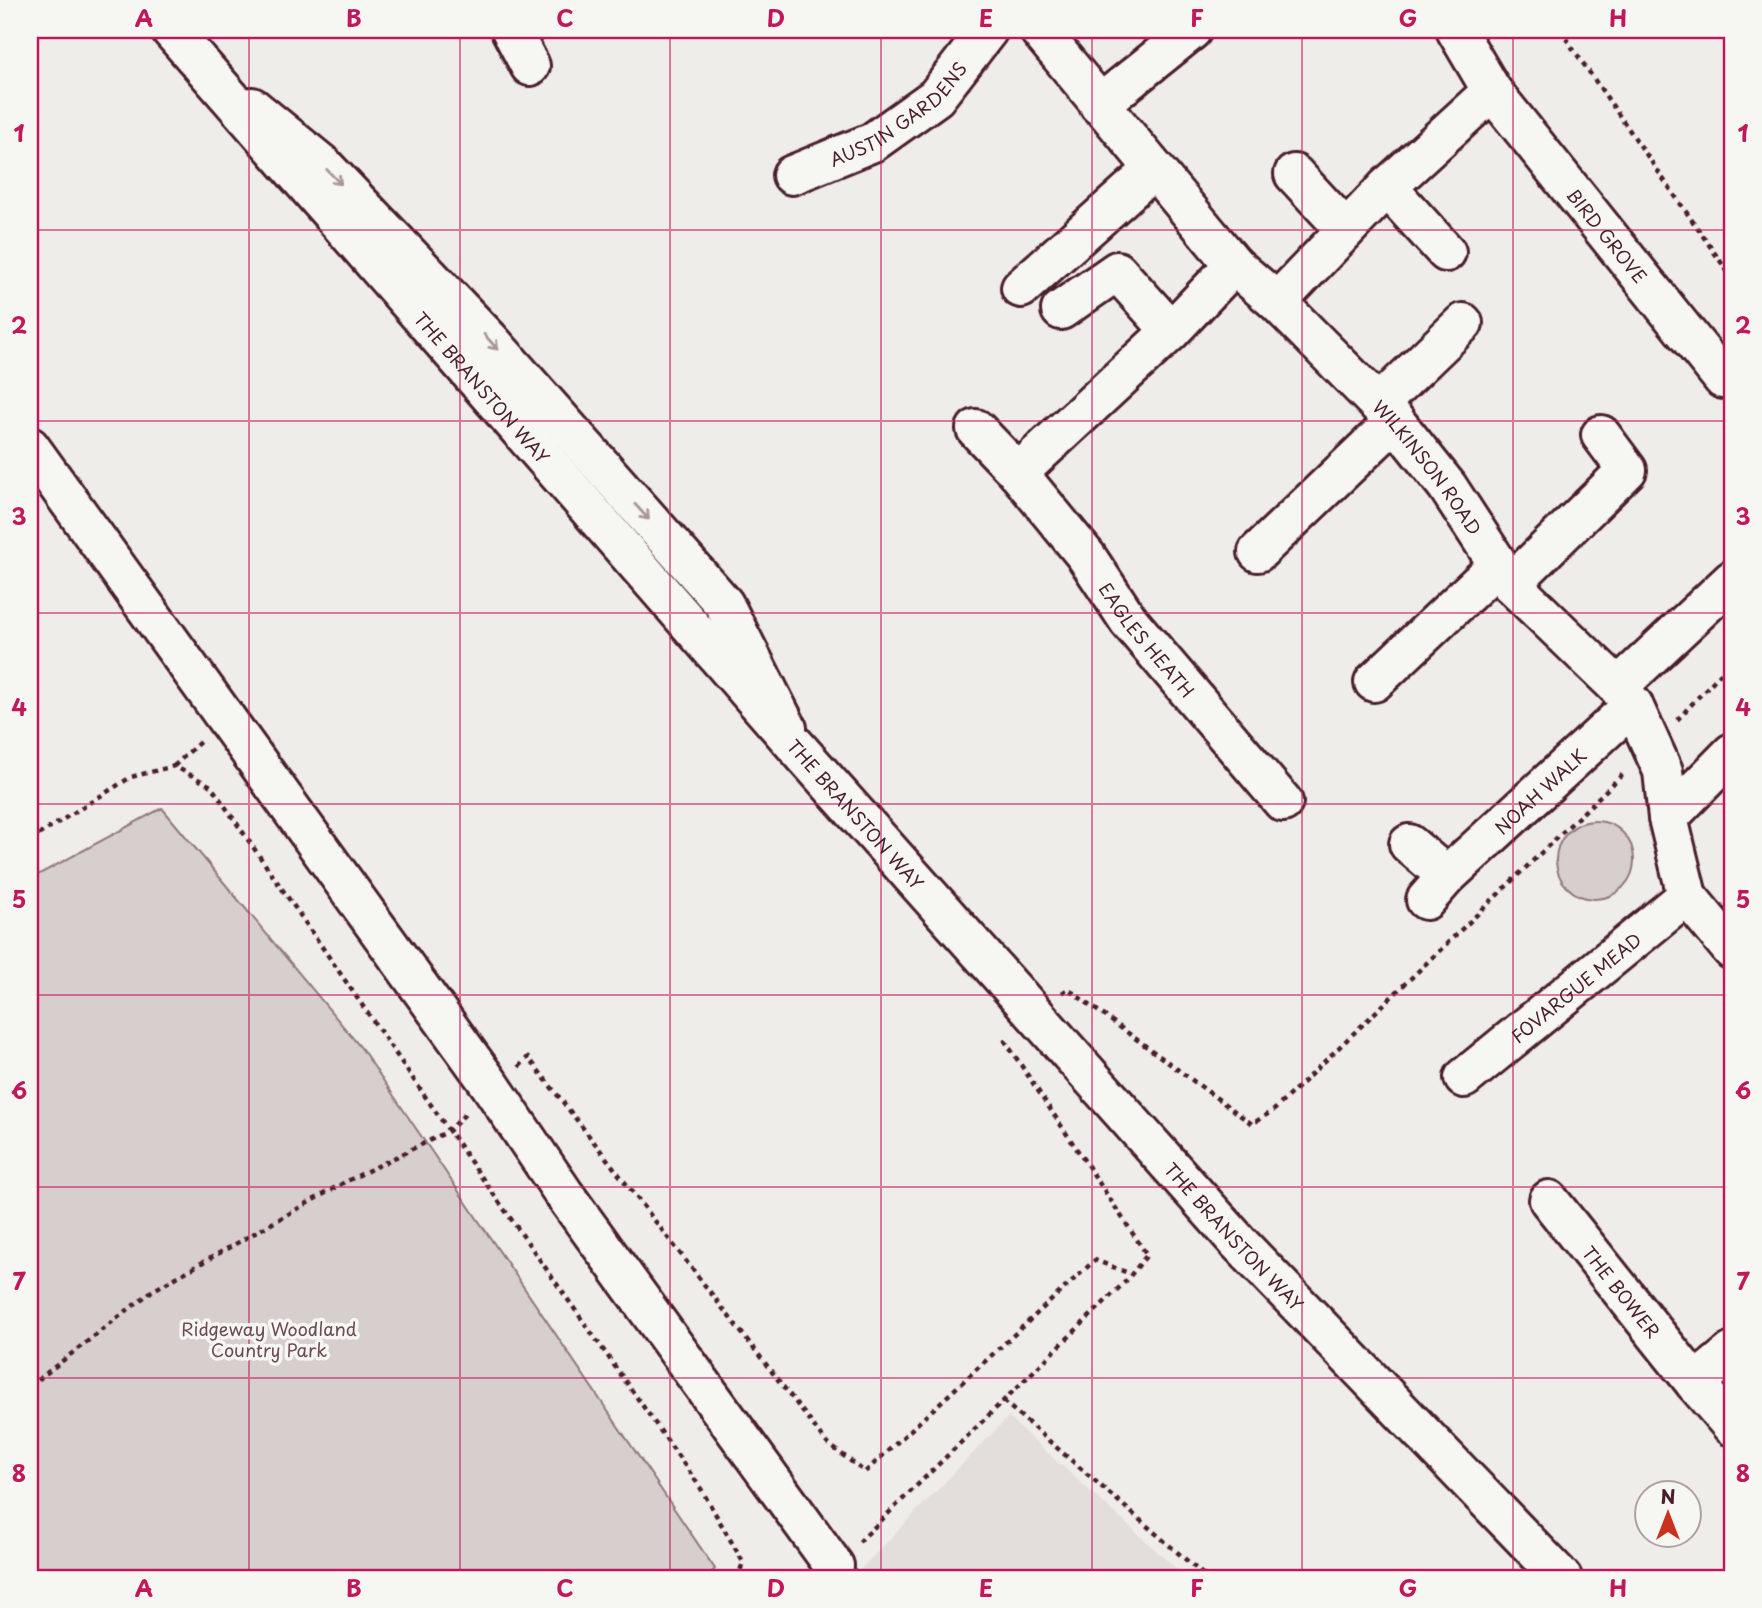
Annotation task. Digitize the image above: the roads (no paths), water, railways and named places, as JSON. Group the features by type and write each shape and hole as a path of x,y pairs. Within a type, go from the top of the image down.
{"main road":[{"name":"THE BRANSTON WAY","path":"172,30 794,744 1238,1242 1562,1578"},
{"path":"511,30 530,66"},
{"name":"AUSTIN GARDENS","path":"792,175 873,142 936,97 988,30"},
{"name":"WILKINSON ROAD","path":"1039,30 1234,265 1277,302 1387,413 1447,486 1505,575 1625,696 1653,746 1663,771 1668,818 1687,896 1732,950"},
{"path":"1099,105 1192,30"},
{"name":"BIRD GROVE","path":"1456,30 1492,91 1723,379"},
{"path":"1277,302 1387,187 1492,91"},
{"path":"1021,288 1154,169"},
{"path":"1294,174 1345,229"},
{"path":"1387,187 1446,252"},
{"path":"1018,473 1171,331 1234,265"},
{"path":"1061,310 1116,271 1171,331"},
{"path":"1258,552 1387,413 1463,323"},
{"name":"EAGLES HEATH","path":"976,429 1018,473 1086,556 1129,621 1283,802"},
{"path":"1374,682 1505,575 1627,470 1601,435"},
{"path":"30,447 491,1086 564,1194 834,1566"},
{"name":"NOAH WALK","path":"1409,844 1437,888 1625,696 1732,580"},
{"path":"1668,818 1732,753"},
{"name":"FOVARGUE MEAD","path":"1464,1078 1687,896"},
{"name":"THE BOWER","path":"1549,1200 1732,1426"},
{"path":"1695,1383 1732,1352"}],"park label":[{"name":"Ridgeway Woodland Country Park","path":"269,1338"}]}
